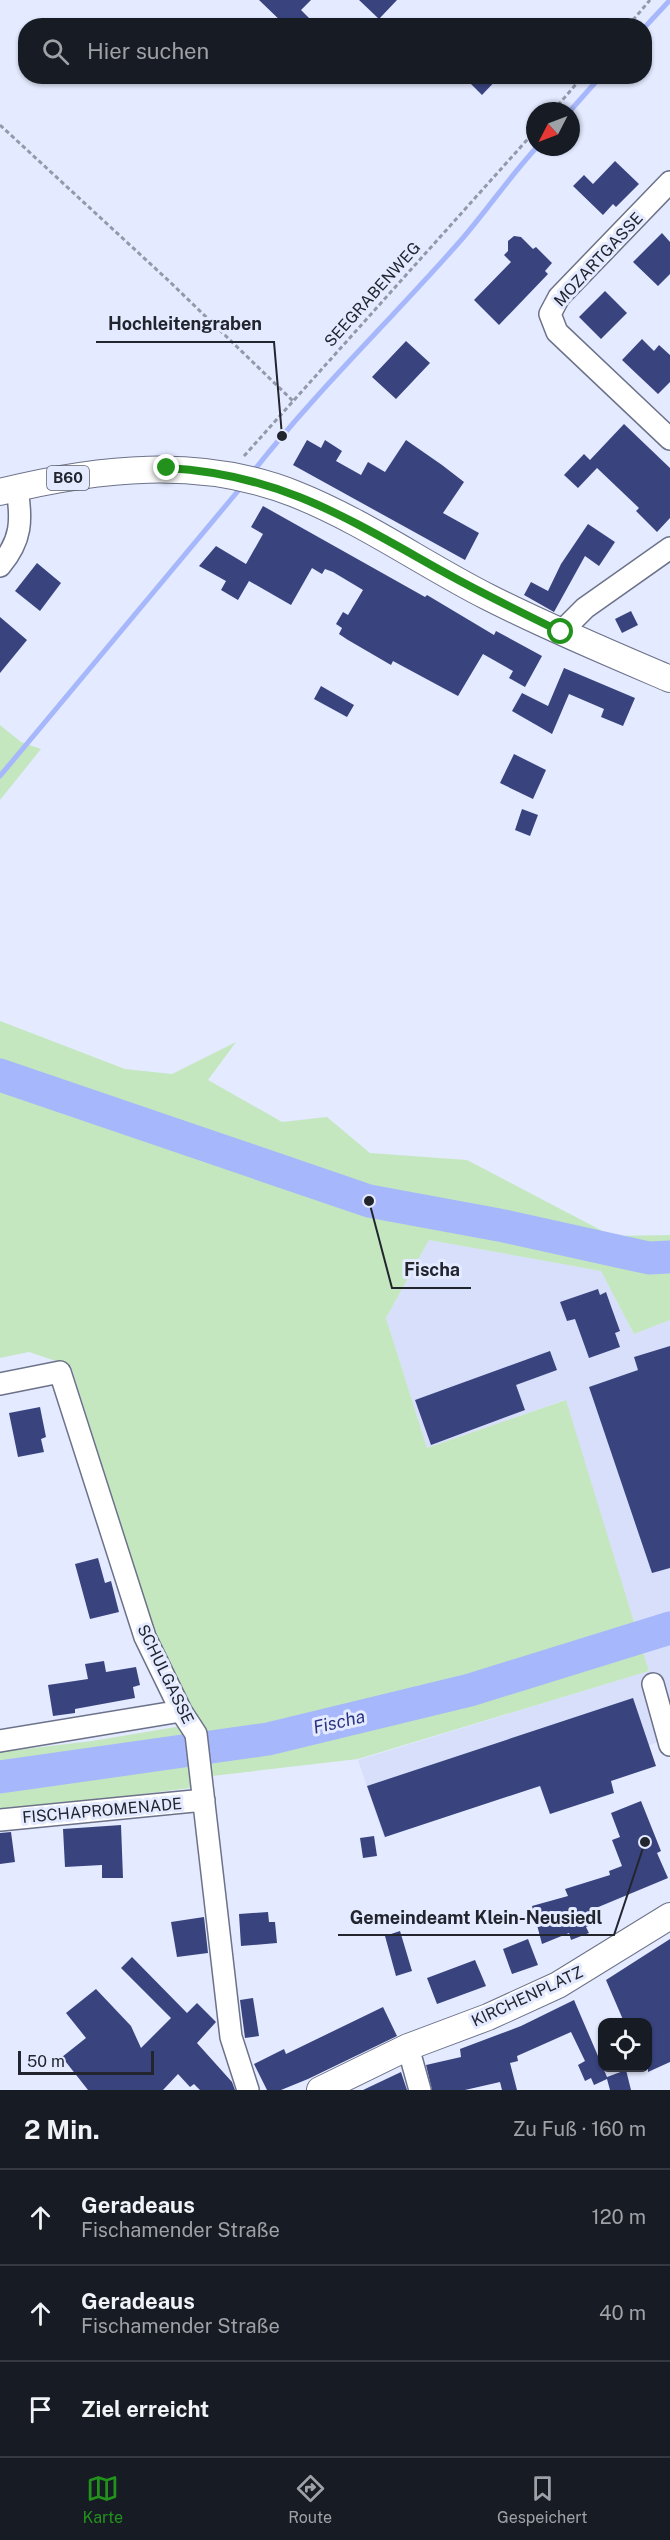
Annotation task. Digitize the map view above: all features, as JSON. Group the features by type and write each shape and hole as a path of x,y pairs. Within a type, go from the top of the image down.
{"main road":[{"name":"B60","path":"9,490 138,469 197,470 243,478 294,493 334,511 487,596 561,632 670,679"},
{"name":"KIRCHENPLATZ","path":"320,2090 408,2048 488,2017 558,1985 670,1916"}],"street":[{"name":"MOZARTGASSE","path":"670,182 559,297 550,314 557,332 670,439"},
{"path":"0,566 9,556 22,520 9,490"},
{"path":"561,632 585,608 670,548"},
{"name":"SCHULGASSE","path":"0,1384 60,1372 145,1636 182,1711 196,1734 231,2037 248,2090"},
{"path":"653,1684 670,1745"},
{"path":"0,1741 182,1711"},
{"name":"FISCHAPROMENADE","path":"0,1820 204,1800"},
{"path":"408,2048 420,2090"}],"path":[{"path":"635,18 650,0"},
{"path":"561,102 576,84"},
{"path":"0,125 170,282 292,400"},
{"name":"SEEGRABENWEG","path":"243,478 292,400 526,141"}],"shaded area":[{"path":"429,1240 601,1271 634,1334 670,1320 670,1738 384,1838 358,1760 649,1671 565,1400 427,1448 386,1318"}],"green space":[{"path":"0,725 21,742 41,749 0,800"},
{"path":"0,1021 125,1069 172,1074 236,1042 208,1080 282,1122 327,1117 370,1153 467,1160 612,1236 670,1235 670,1320 634,1334 601,1271 429,1240 386,1318 427,1448 566,1400 649,1671 358,1759 212,1776 189,1788 0,1813 0,1752 92,1741 188,1725 189,1719 150,1619 71,1366 29,1352 0,1358"}],"building":[{"path":"259,0 311,0 301,10 309,18 278,18"},
{"path":"359,0 397,0 380,18"},
{"path":"471,84 492,84 482,95"},
{"path":"615,161 639,184 616,207 613,204 603,215 573,186 584,175 593,184"},
{"path":"662,233 670,242 670,274 658,286 633,262"},
{"path":"514,236 521,237 533,249 536,247 552,263 545,271 548,274 499,325 474,300 511,262 504,255 508,251 508,241"},
{"path":"605,291 627,313 601,339 579,317"},
{"path":"642,339 654,351 659,345 670,355 670,382 658,394 622,360"},
{"path":"406,341 430,363 396,399 372,377"},
{"path":"624,424 670,468 670,518 657,532 636,511 639,508 597,468 578,488 564,475 584,454 590,460"},
{"path":"307,440 321,448 325,440 342,451 336,461 361,475 368,462 385,472 406,440 442,465 464,482 443,513 479,533 465,560 293,465"},
{"path":"263,506 425,597 427,595 494,635 496,631 542,656 525,687 509,678 513,671 483,654 458,696 393,661 391,665 348,640 339,634 342,628 336,624 343,612 348,615 363,590 325,569 322,574 312,568 291,605 249,581 238,600 221,590 226,581 199,566 216,546 246,564 263,534 251,527"},
{"path":"588,524 615,542 599,566 585,556 554,612 524,595 531,582 548,591 561,564"},
{"path":"37,563 61,583 40,611 15,591"},
{"path":"631,611 638,625 622,633 615,619"},
{"path":"0,617 27,640 0,673"},
{"path":"564,668 635,698 623,726 601,717 604,709 569,694 552,734 512,711 522,693 548,706"},
{"path":"321,686 354,705 347,717 314,699"},
{"path":"514,754 546,770 533,799 500,783"},
{"path":"522,809 538,815 530,836 515,830"},
{"path":"598,1289 600,1295 606,1292 620,1331 615,1333 620,1347 589,1358 575,1319 567,1321 560,1302"},
{"path":"670,1346 670,1568 652,1573 589,1387 638,1370 634,1357"},
{"path":"550,1351 557,1370 516,1385 525,1410 431,1445 415,1400"},
{"path":"40,1407 46,1437 41,1439 44,1452 18,1457 9,1413"},
{"path":"98,1558 105,1583 111,1581 119,1612 90,1619 75,1564"},
{"path":"104,1661 106,1672 136,1667 140,1685 133,1687 135,1698 75,1709 75,1713 53,1716 48,1685 88,1679 85,1664"},
{"path":"633,1698 656,1766 611,1781 614,1793 550,1814 540,1786 385,1837 367,1786"},
{"path":"641,1801 661,1851 657,1853 668,1878 596,1908 603,1921 586,1927 589,1933 571,1940 569,1933 542,1944 532,1906 568,1896 565,1889 610,1875 609,1871 622,1866 612,1840 620,1837 611,1813"},
{"path":"121,1825 123,1878 102,1878 102,1865 65,1867 63,1829"},
{"path":"11,1832 15,1862 0,1864 0,1833"},
{"path":"374,1836 377,1856 363,1858 360,1838"},
{"path":"268,1912 269,1922 275,1922 277,1943 241,1946 239,1914"},
{"path":"204,1917 208,1953 177,1957 171,1922"},
{"path":"400,1931 412,1971 396,1976 385,1936"},
{"path":"528,1939 538,1965 512,1974 503,1949"},
{"path":"670,1939 670,2062 652,2070 652,2018 622,2018 606,1980"},
{"path":"132,1957 187,2013 197,2003 216,2022 197,2043 232,2082 235,2090 200,2090 194,2084 190,2087 178,2074 163,2090 88,2090 62,2057 86,2038 66,2013 96,1989 131,2026 141,2048 171,2018 121,1968"},
{"path":"475,1960 486,1986 437,2004 427,1978"},
{"path":"253,1998 259,2036 245,2038 240,2000"},
{"path":"574,2000 598,2056 598,2072 605,2072 607,2077 626,2072 631,2090 610,2090 607,2079 594,2085 591,2078 585,2081 578,2065 585,2061 571,2032 517,2056 518,2061 510,2063 517,2090 502,2090 500,2082 465,2090 432,2090 426,2065 461,2057 460,2049 521,2026"},
{"path":"383,2007 397,2036 308,2079 281,2090 267,2090 254,2064 284,2049 286,2054"},
{"path":"401,2072 407,2090 363,2090"}],"waterway":[{"path":"652,19 670,0"},
{"path":"578,102 594,84"},
{"path":"252,473 329,383 462,239 529,156"},
{"path":"0,776 243,485"},
{"name":"Fischa","path":"0,1075 369,1201 499,1225 649,1258 670,1257"},
{"name":"Fischa","path":"0,1777 268,1739 470,1690 670,1628"}],"place":[{"name":"Hochleitengraben","path":"282,436"},
{"name":"Fischa","path":"369,1201"},
{"name":"Gemeindeamt Klein-Neusiedl","path":"645,1842"}],"route":[{"path":"167,468 229,475 294,493 334,511 487,596 561,632"}]}
